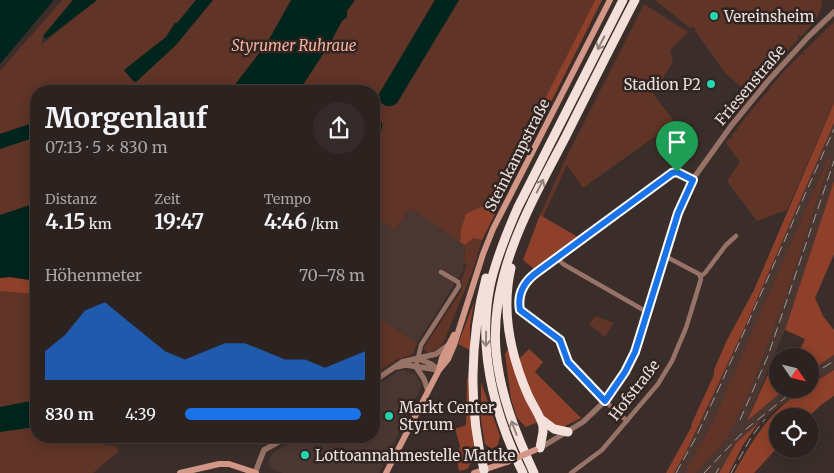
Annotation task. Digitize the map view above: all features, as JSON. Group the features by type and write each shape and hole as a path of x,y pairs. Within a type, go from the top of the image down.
{"highway":[{"path":"523,473 498,415 490,382 486,351 486,315 490,286 504,240 518,207 623,0"},
{"path":"534,473 519,442 500,380 496,350 500,288 507,261 519,230 635,0"},
{"path":"519,230 509,274 507,310 509,337 518,370 529,398 541,419 554,429 568,432"},
{"path":"479,472 474,391 474,346 486,280 493,259 504,240"},
{"path":"537,449 543,432 541,419"}],"main road":[{"name":"Steinkampstraße","path":"439,370 448,360 454,345 483,254 494,229 610,0"},
{"name":"Steinkampstraße","path":"386,473 459,327"},
{"name":"Friesenstraße","path":"479,472 537,449"},
{"path":"180,473 218,464 229,464 256,473"}],"street":[{"name":"Friesenstraße","path":"537,449 583,422 605,401 616,387 632,359 678,213 693,180 731,126 768,81 808,37 834,12"},
{"path":"627,421 568,362 560,340 520,310 521,292 527,280 672,173 681,173 693,180"},
{"name":"Hofstraße","path":"571,473 602,450 658,384 672,361 702,279 701,276 726,244 736,236"},
{"path":"665,256 701,276"},
{"path":"556,258 563,264 647,312"},
{"path":"428,391 424,379 416,367 421,346 459,286 458,282 441,272"},
{"path":"380,376 402,362 436,354 450,342"},
{"path":"418,358 439,370"},
{"path":"394,367 406,365 439,370"},
{"path":"256,473 264,450 276,443"}],"shaded area":[{"path":"595,0 602,0 482,240 473,238 465,245 460,242 461,229 466,214 489,204 504,187 523,142"},
{"path":"834,103 834,123 743,331 685,454 674,473 666,473 692,426 726,342 754,290"},
{"path":"834,123 834,181 785,330 778,348 769,348 769,368 748,419 774,398 792,398 778,408 769,408 769,414 736,443 719,473 696,473 727,439 751,389 786,296 831,159 828,158 713,421 685,473 674,473 685,454 743,331"},
{"path":"834,181 834,254 815,298 823,316 834,330 834,355 819,365 819,348 801,348 805,339 785,330"},
{"path":"410,208 465,245 463,271 417,343 380,319 380,220 395,230"},
{"path":"540,215 578,237 534,269 523,260"},
{"path":"10,277 30,280 30,294 0,291 0,278"},
{"path":"474,302 470,326 470,350 458,344"},
{"path":"509,347 538,422 526,427 517,418 511,399 505,354"},
{"path":"529,349 543,362 535,372 581,418 563,427 552,425 547,420 527,385 517,361"},
{"path":"834,355 834,370 819,379 819,365"},
{"path":"403,370 415,374 421,383 421,387 379,473 283,473 269,466 268,461 274,452 290,443 380,443 380,384"},
{"path":"834,370 834,396 818,408 780,408 792,398 819,398 819,379"},
{"path":"769,372 769,398 774,398 747,421"},
{"path":"469,375 475,450 472,461 467,469 459,471 457,460 460,446 455,429 466,425 467,379"},
{"path":"481,382 500,436 498,445 492,449 485,444 481,420"},
{"path":"769,420 769,457 754,473 734,473 753,441"},
{"path":"760,421 743,445 729,473 719,473 736,443"}],"green space":[{"name":"Styrumer Ruhraue","path":"62,0 73,0 43,36 41,45 97,0 196,0 177,24 175,23 166,37 125,70 175,46 213,0 435,0 380,92 380,85 30,85 30,124 0,134 0,71"},
{"path":"459,0 595,0 523,142 504,187 489,204 476,209 461,229 460,242 410,208 395,230 380,220 380,133 382,129 380,121 380,94 397,103"},
{"path":"657,0 822,0 822,6 818,16 801,37 799,35 797,37 799,39 761,75 748,92 727,75 695,31 696,29 690,28"},
{"path":"644,4 688,32 670,50 673,62 653,94 675,122 583,188 567,165 543,217 540,215 564,162"},
{"path":"834,22 834,103 787,210 757,221 727,181 740,162 726,143 730,138 732,139 733,137 731,136 737,131 737,128 784,71 801,54 804,54 803,52"},
{"path":"30,139 30,443 101,443 117,446 119,451 93,473 0,473 0,149"},
{"path":"828,158 831,159 786,296 751,389 727,439 696,473 685,473 713,421"},
{"path":"473,238 482,240 473,270 444,341 440,347 429,353 423,349 461,291 461,281 467,264 464,264 465,245"},
{"path":"595,316 614,323 605,337 589,324"},
{"path":"380,319 417,343 413,353 396,360 380,371"}],"water":[{"path":"0,0 54,0 0,64"},
{"path":"73,0 97,0 46,39 43,36"},
{"path":"196,0 213,0 175,46 136,82 133,81 124,70 166,37 175,23"},
{"path":"291,0 355,0 347,11 347,17 342,21 303,85 235,85 267,43"},
{"path":"435,0 459,0 397,103 391,106 384,105 380,102 380,92"},
{"path":"380,120 382,125 380,134"},
{"path":"30,124 30,139 0,149 0,134"},
{"path":"30,205 30,280 10,277 0,278 0,215"},
{"path":"30,401 30,428 0,432 0,407"}],"railway":[{"path":"676,473 695,439 720,386 834,129"},
{"path":"740,420 768,356 834,161"},
{"path":"819,370 834,361"},
{"path":"704,473 745,430 785,398"},
{"path":"731,473 752,436 765,419"},
{"path":"716,473 719,468"}],"place":[{"name":"Vereinsheim","path":"714,16"},
{"name":"Stadion P2","path":"711,84"},
{"name":"Markt Center Styrum","path":"389,416"},
{"name":"Lottoannahmestelle Mattke","path":"305,455"}],"route":[{"path":"677,172 693,180 678,213 635,352 616,387 605,401 568,362 560,340 520,310 521,292 527,280 536,273 672,173 677,172"}]}
